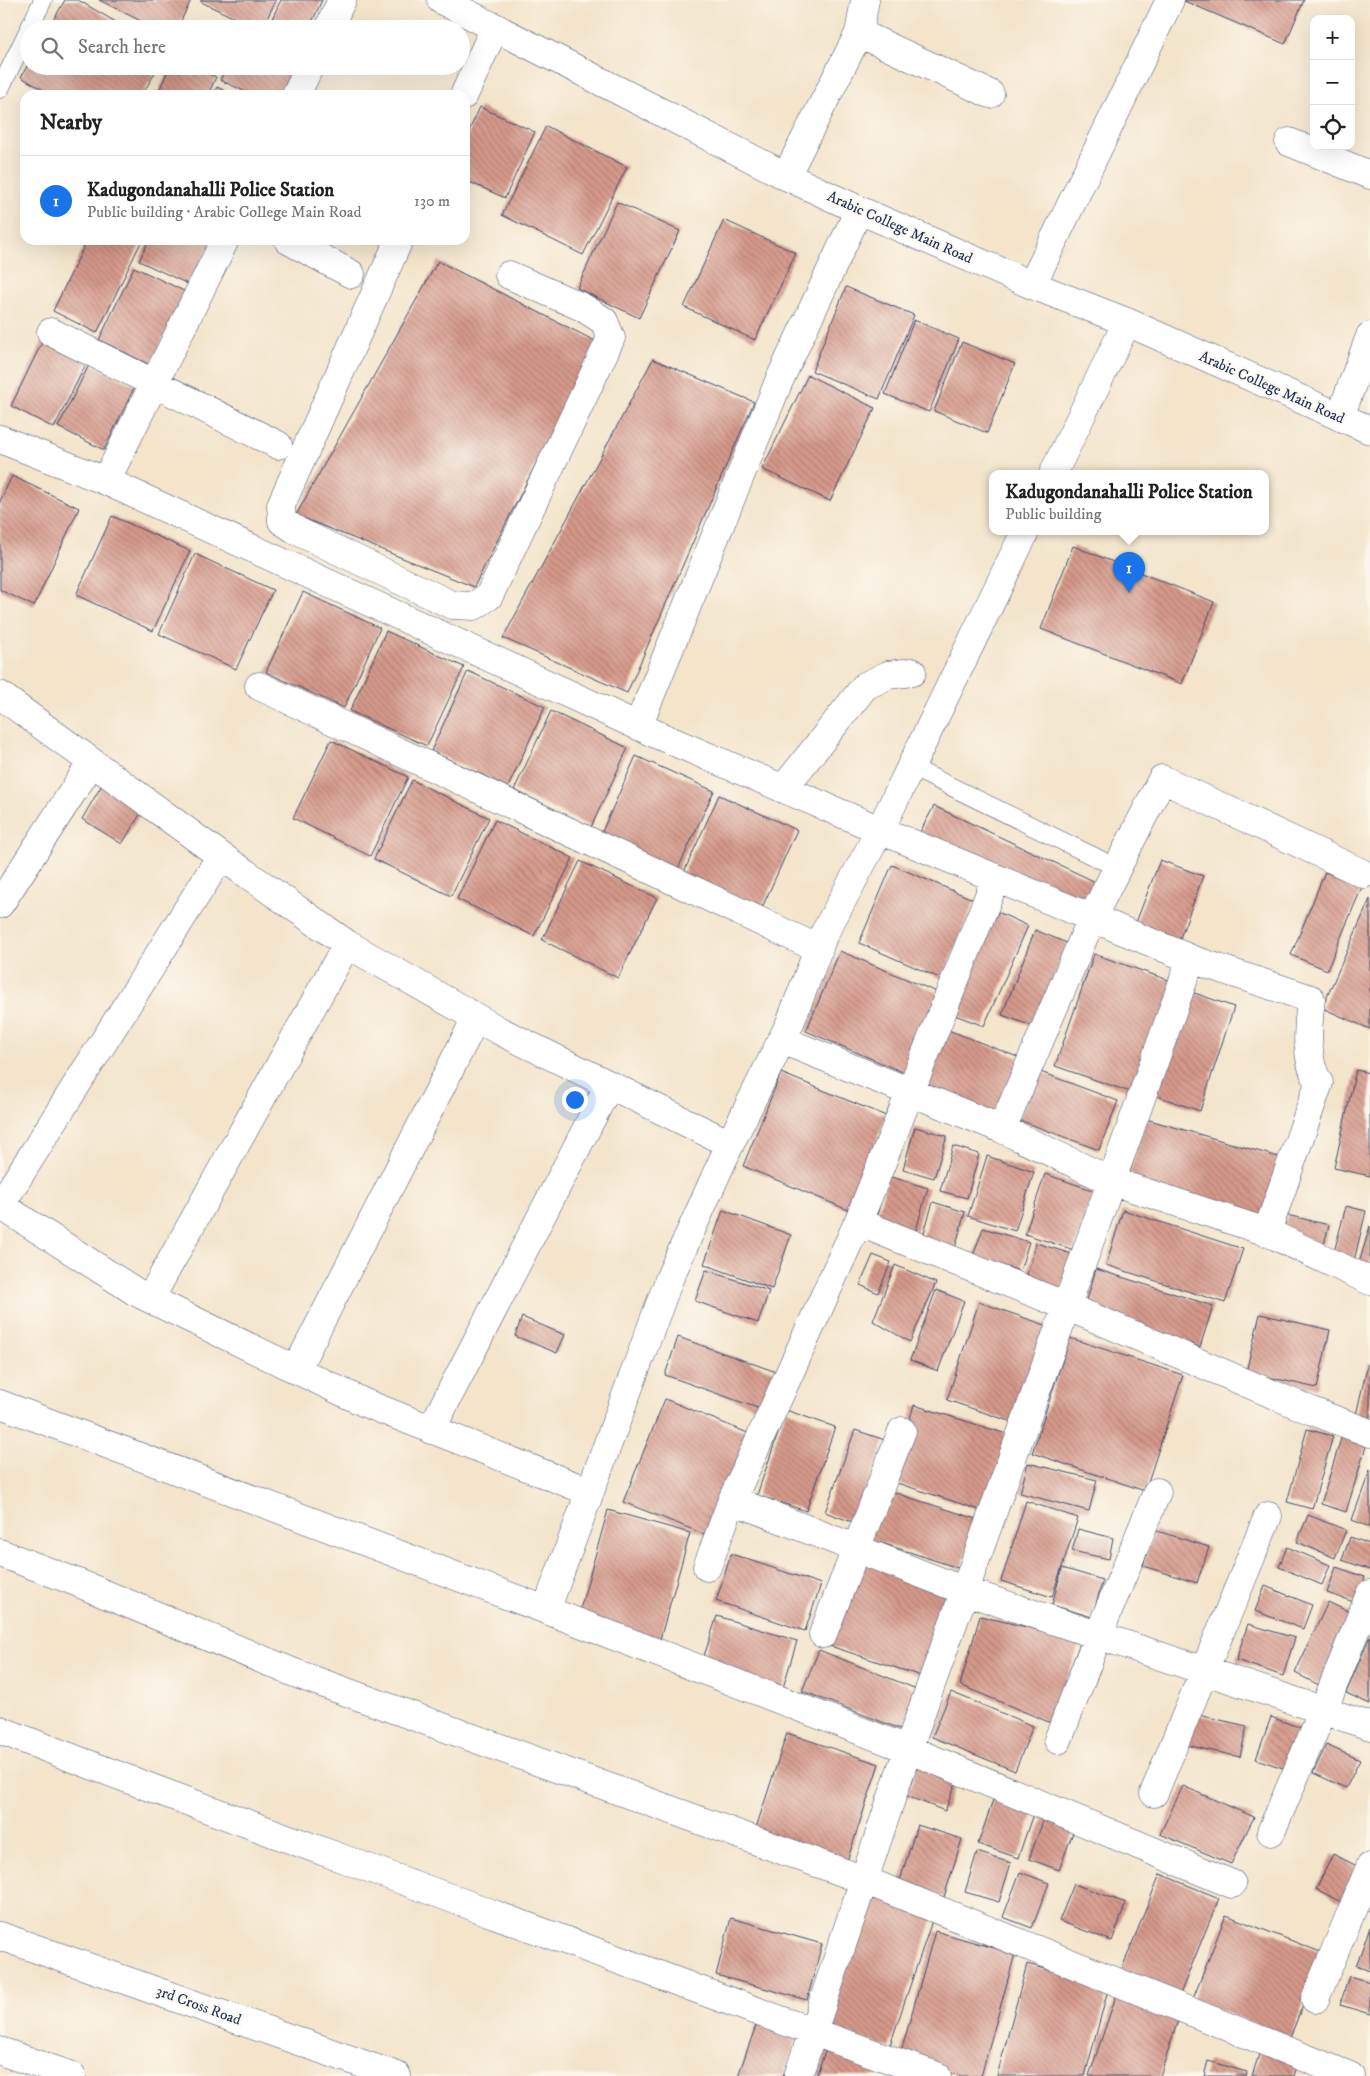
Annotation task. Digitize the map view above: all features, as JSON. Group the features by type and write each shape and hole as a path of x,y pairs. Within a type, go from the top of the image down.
{"street":[{"path":"332,20 342,0"},
{"name":"Arabic College Main Road","path":"441,0 786,176 858,210 1032,285 1127,322 1370,430"},
{"path":"786,176 859,33 865,0"},
{"path":"1032,285 1170,0"},
{"path":"466,90 495,27"},
{"path":"859,33 990,94"},
{"path":"298,90 306,75"},
{"path":"1289,142 1370,175"},
{"path":"638,726 780,381 858,210"},
{"path":"106,481 156,384 223,245"},
{"path":"297,245 351,274"},
{"path":"398,245 281,505 282,521 299,532 452,605 474,606 489,596 611,338 604,321 582,307 509,275"},
{"path":"1055,470 1127,322"},
{"path":"51,332 278,444"},
{"path":"1340,417 1370,336"},
{"path":"0,439 106,481 638,726 783,789 1191,959 1311,999 1308,1029 1311,1070 1319,1083 1267,1232"},
{"path":"546,1610 670,1276 730,1144 782,1040 824,934 880,830 1024,535"},
{"path":"783,789 865,686 888,675 912,672"},
{"path":"259,686 819,949"},
{"path":"0,695 221,856 348,944 476,1018 730,1144"},
{"path":"0,904 92,762"},
{"path":"1002,1129 1092,918 1162,779 1364,874"},
{"path":"221,856 0,1205 128,1287 150,1299 365,1403 590,1492"},
{"path":"707,1567 732,1500 858,1222 996,878"},
{"path":"150,1299 348,944"},
{"path":"798,2076 908,1749 1191,959"},
{"path":"296,1370 476,1018"},
{"path":"782,1040 909,1093 1002,1129 1111,1181 1267,1232 1370,1281"},
{"path":"431,1430 609,1085"},
{"path":"858,1222 1066,1306 1312,1411 1370,1432"},
{"path":"0,1404 908,1749 1232,1884"},
{"path":"823,1634 902,1430"},
{"path":"1058,1740 1157,1492"},
{"path":"732,1500 965,1591 1370,1726"},
{"path":"1154,1793 1268,1516"},
{"path":"0,1553 76,1582 297,1674 864,1880 1350,2076"},
{"path":"1271,1832 1323,1711 1370,1594"},
{"path":"0,1730 140,1785 812,2032 937,2076"},
{"path":"1314,2000 1370,1867"},
{"name":"3rd Cross Road","path":"0,1936 397,2076"},
{"path":"0,2051 72,2076"}],"lane":[{"path":"33,20 43,0"},
{"path":"0,88 20,47"},
{"path":"911,767 1101,860"}],"building":[{"path":"65,0 78,0 112,20 53,20"},
{"path":"99,0 191,0 181,20 139,20"},
{"path":"201,0 276,0 266,20 239,20 201,2"},
{"path":"281,0 322,0 313,20 271,20"},
{"path":"1182,0 1304,0 1285,44"},
{"path":"22,75 154,75 145,90 43,90 21,77"},
{"path":"166,75 212,75 216,77 210,90 159,90"},
{"path":"222,75 292,75 284,90 242,90 220,80"},
{"path":"480,107 535,132 505,198 470,182 470,128"},
{"path":"546,126 627,167 583,255 502,215"},
{"path":"617,202 680,231 639,318 577,288"},
{"path":"724,220 796,253 755,340 684,307"},
{"path":"85,245 140,245 97,333 53,311"},
{"path":"147,245 210,245 190,285 139,261"},
{"path":"438,261 597,342 474,587 296,515"},
{"path":"134,267 186,292 150,365 99,340"},
{"path":"846,287 914,315 879,399 812,371"},
{"path":"914,320 959,339 929,412 885,394"},
{"path":"43,340 87,362 54,428 11,406"},
{"path":"962,342 1015,364 987,433 934,411"},
{"path":"653,359 754,402 627,693 503,638"},
{"path":"90,363 135,386 104,450 58,427"},
{"path":"808,375 875,408 830,501 762,469"},
{"path":"12,476 79,508 34,606 0,590 0,501"},
{"path":"112,516 190,551 153,631 76,595"},
{"path":"1073,546 1214,602 1182,684 1041,629"},
{"path":"195,554 273,590 236,669 159,634"},
{"path":"303,592 380,628 344,708 266,672"},
{"path":"386,631 464,667 427,746 350,711"},
{"path":"468,671 545,707 508,787 431,751"},
{"path":"551,711 628,748 591,827 514,790"},
{"path":"331,740 408,777 370,856 293,818"},
{"path":"636,756 714,791 677,871 600,836"},
{"path":"412,780 489,818 451,896 374,859"},
{"path":"103,783 144,808 122,844 82,819"},
{"path":"719,795 797,830 761,910 683,874"},
{"path":"934,806 1098,883 1089,910 918,836"},
{"path":"495,820 573,858 534,936 457,899"},
{"path":"1160,860 1203,876 1179,941 1135,925"},
{"path":"580,861 657,898 618,978 542,940"},
{"path":"892,865 975,900 942,979 859,943"},
{"path":"1325,872 1362,887 1327,970 1291,955"},
{"path":"1370,899 1370,1029 1322,1008"},
{"path":"998,912 1028,926 984,1026 952,1014"},
{"path":"1035,930 1067,943 1035,1027 1002,1015"},
{"path":"840,951 939,993 905,1073 806,1031"},
{"path":"1094,954 1174,982 1136,1094 1055,1066"},
{"path":"1189,991 1234,1007 1200,1111 1154,1095"},
{"path":"943,1028 1020,1058 996,1119 919,1089"},
{"path":"1356,1070 1370,1073 1370,1176 1334,1168"},
{"path":"1038,1071 1118,1101 1099,1150 1019,1120"},
{"path":"781,1073 886,1116 848,1210 743,1166"},
{"path":"1146,1119 1282,1158 1265,1219 1128,1179"},
{"path":"915,1127 947,1136 934,1178 903,1169"},
{"path":"953,1146 979,1154 967,1198 940,1191"},
{"path":"987,1156 1034,1172 1015,1231 968,1216"},
{"path":"1045,1174 1095,1191 1074,1250 1025,1234"},
{"path":"888,1176 928,1188 916,1230 876,1219"},
{"path":"933,1202 965,1212 954,1252 921,1243"},
{"path":"1346,1206 1366,1211 1354,1261 1333,1256"},
{"path":"723,1210 791,1235 772,1289 704,1264"},
{"path":"1123,1210 1243,1249 1225,1303 1106,1265"},
{"path":"1287,1215 1329,1225 1324,1244 1283,1234"},
{"path":"1370,1226 1370,1274 1357,1270"},
{"path":"983,1228 1029,1242 1020,1271 973,1256"},
{"path":"1036,1243 1072,1254 1060,1293 1025,1282"},
{"path":"873,1255 891,1262 878,1293 860,1285"},
{"path":"895,1265 936,1283 910,1342 873,1321"},
{"path":"1096,1269 1213,1306 1200,1347 1084,1310"},
{"path":"706,1270 769,1291 758,1323 695,1301"},
{"path":"936,1290 964,1301 938,1371 910,1360"},
{"path":"979,1302 1048,1326 1015,1423 947,1400"},
{"path":"1260,1314 1330,1330 1317,1388 1246,1372"},
{"path":"522,1317 565,1335 557,1353 515,1336"},
{"path":"678,1337 782,1374 769,1412 665,1375"},
{"path":"1070,1338 1183,1375 1145,1491 1032,1453"},
{"path":"1368,1363 1370,1363 1370,1418 1356,1415"},
{"path":"665,1399 755,1436 714,1538 623,1502"},
{"path":"914,1405 1010,1435 986,1512 891,1481"},
{"path":"786,1410 835,1427 806,1511 757,1495"},
{"path":"1307,1429 1333,1436 1312,1509 1287,1502"},
{"path":"855,1430 885,1440 855,1523 825,1512"},
{"path":"1342,1435 1367,1443 1346,1512 1321,1504"},
{"path":"1028,1463 1097,1480 1089,1511 1020,1493"},
{"path":"1370,1470 1370,1527 1352,1520"},
{"path":"886,1490 977,1519 961,1569 870,1539"},
{"path":"1026,1501 1078,1518 1052,1597 1001,1581"},
{"path":"608,1510 690,1533 659,1643 577,1620"},
{"path":"1308,1515 1346,1530 1335,1558 1297,1542"},
{"path":"1078,1529 1113,1538 1109,1559 1072,1551"},
{"path":"1154,1530 1209,1547 1197,1583 1143,1566"},
{"path":"1350,1537 1370,1544 1370,1570 1342,1560"},
{"path":"1287,1547 1330,1565 1322,1585 1279,1567"},
{"path":"731,1554 821,1584 805,1631 716,1601"},
{"path":"857,1555 951,1587 921,1676 827,1645"},
{"path":"1336,1567 1365,1577 1357,1603 1327,1593"},
{"path":"1062,1568 1103,1580 1092,1617 1052,1605"},
{"path":"1265,1586 1312,1605 1303,1629 1255,1611"},
{"path":"1328,1602 1356,1615 1323,1687 1295,1673"},
{"path":"717,1616 797,1641 782,1691 701,1665"},
{"path":"980,1616 1081,1640 1051,1723 960,1685"},
{"path":"1248,1624 1295,1638 1283,1676 1236,1660"},
{"path":"1370,1636 1370,1704 1346,1693"},
{"path":"819,1650 919,1690 903,1730 802,1691"},
{"path":"951,1692 1033,1726 1015,1771 932,1737"},
{"path":"1194,1714 1247,1726 1240,1757 1186,1745"},
{"path":"1271,1717 1301,1728 1286,1769 1256,1759"},
{"path":"787,1733 879,1764 846,1864 754,1834"},
{"path":"1326,1745 1360,1760 1346,1788 1313,1773"},
{"path":"918,1765 957,1780 945,1811 907,1796"},
{"path":"1183,1786 1254,1817 1231,1864 1160,1834"},
{"path":"994,1797 1034,1811 1018,1858 978,1844"},
{"path":"1045,1816 1075,1827 1059,1870 1029,1859"},
{"path":"917,1825 962,1839 944,1897 899,1884"},
{"path":"977,1852 1011,1863 999,1902 965,1892"},
{"path":"1333,1854 1361,1868 1343,1903 1316,1889"},
{"path":"1020,1872 1049,1883 1032,1928 1003,1917"},
{"path":"1160,1874 1219,1898 1180,1994 1121,1971"},
{"path":"1074,1884 1126,1903 1112,1941 1059,1921"},
{"path":"867,1889 935,1912 889,2048 821,2025"},
{"path":"1226,1915 1323,1953 1290,2038 1193,1999"},
{"path":"731,1918 822,1944 807,2000 716,1975"},
{"path":"1370,1927 1370,1971 1356,1966"},
{"path":"935,1931 1015,1954 981,2076 961,2076 899,2059"},
{"path":"1027,1964 1109,1986 1085,2076 997,2076"},
{"path":"1349,1976 1370,1982 1370,2014 1340,2005"},
{"path":"1116,1996 1179,2017 1160,2076 1089,2076"},
{"path":"758,2020 799,2034 783,2076 738,2076"},
{"path":"1261,2048 1299,2061 1294,2076 1252,2076"},
{"path":"826,2049 900,2076 816,2076"},
{"path":"1208,2061 1247,2072 1246,2076 1204,2076"}],"place":[{"name":"Kadugondanahalli Police Station","path":"1129,593"}]}
